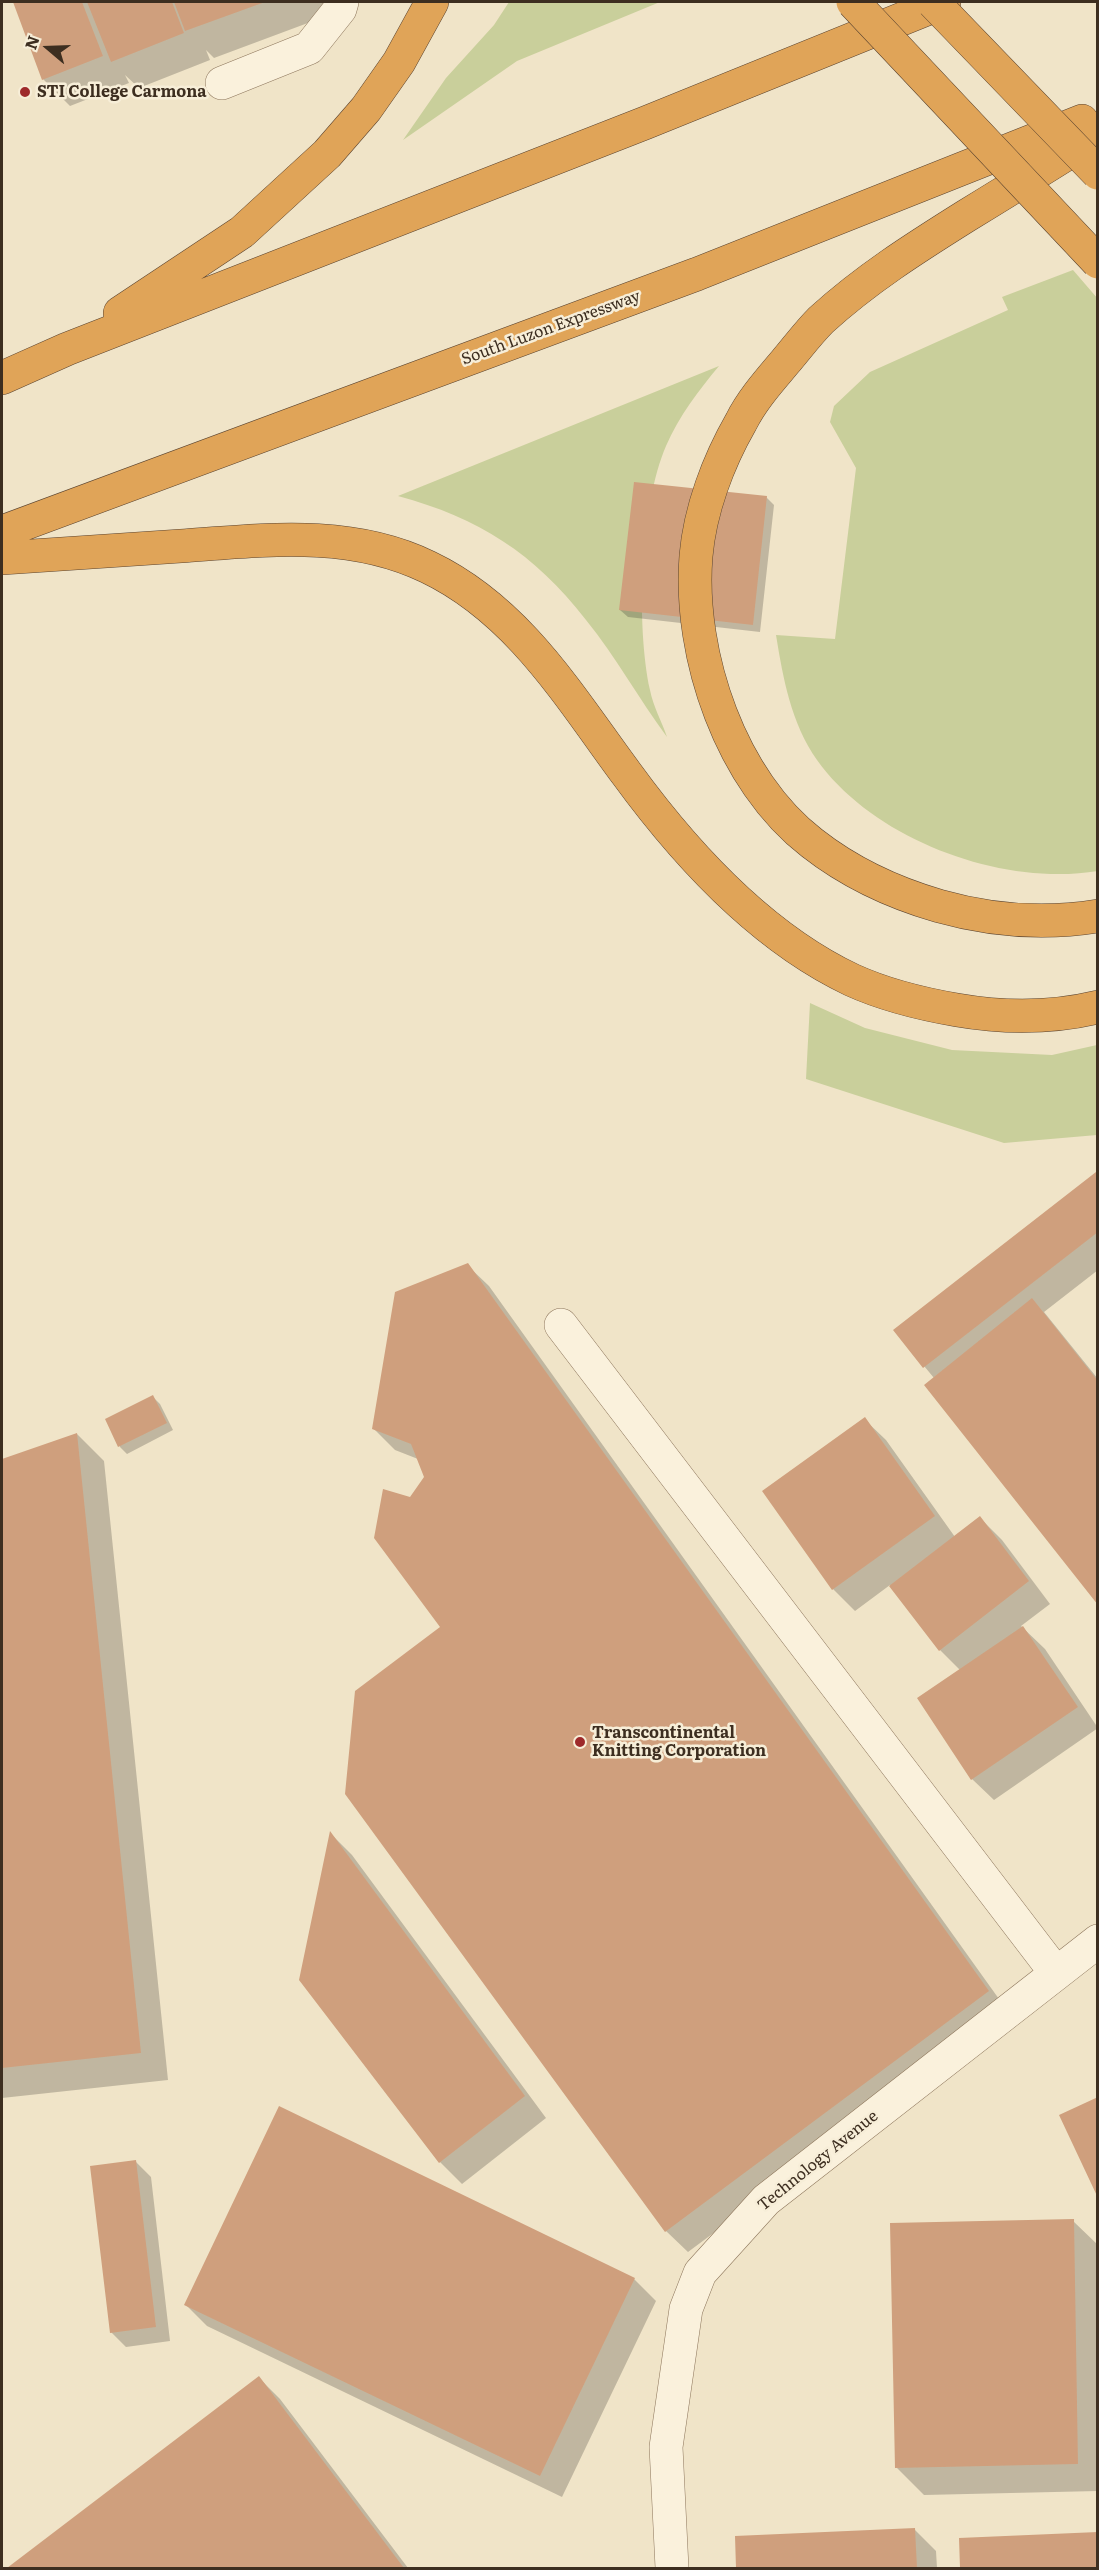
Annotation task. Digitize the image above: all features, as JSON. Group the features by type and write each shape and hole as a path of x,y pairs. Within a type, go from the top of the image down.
{"highway":[{"path":"67,349 242,232 327,154 366,109 399,62 432,2"},
{"path":"853,2 1098,262"},
{"path":"933,2 1098,173"},
{"path":"2,378 67,349 645,123 944,2"},
{"name":"South Luzon Expressway","path":"2,532 697,274 1098,115"},
{"path":"1098,134 884,268 819,322 769,381 748,410 721,462 705,507 696,554 695,595 700,638 713,692 731,737 752,777 779,812 811,842 845,865 882,885 960,912 1002,920 1043,921 1098,916"},
{"path":"2,558 252,540 304,539 351,543 391,552 427,566 464,586 497,611 558,679 628,776 674,833 716,879 761,919 806,954 853,980 900,998 943,1008 990,1016 1036,1016 1098,1007"}],"street":[{"path":"222,82 309,48 340,9 342,2"},
{"path":"561,1324 1056,1974"},
{"name":"Technology Avenue","path":"672,2568 666,2447 686,2309 700,2273 766,2199 1098,1941"}],"green space":[{"path":"509,2 660,2 517,61 403,140 446,78 494,25"},
{"path":"1073,270 1098,299 1098,871 1061,874 1022,872 982,864 943,852 871,813 842,788 817,760 794,716 785,684 776,635 835,639 856,468 830,422 834,406 870,372 1008,310 1002,297"},
{"path":"719,366 690,404 666,446 657,471 646,532 642,600 646,663 651,696 667,737 597,634 546,575 503,541 479,527 454,515 398,496"},
{"path":"810,1003 865,1028 952,1050 1052,1055 1097,1045 1097,1135 1004,1143 806,1079"}],"building":[{"path":"13,2 82,2 103,56 42,80"},
{"path":"87,2 172,2 184,33 111,62"},
{"path":"174,2 265,2 185,31"},
{"path":"634,482 767,496 753,625 619,610"},
{"path":"1096,1172 1098,1232 923,1368 893,1330"},
{"name":"Transcontinental Knitting Corporation","path":"468,1263 989,1991 665,2232 345,1794 355,1691 440,1627 374,1538 383,1489 410,1497 424,1477 411,1444 372,1429 395,1292"},
{"path":"1032,1298 1098,1381 1098,1605 924,1385"},
{"path":"153,1395 167,1423 118,1447 105,1419"},
{"path":"865,1417 935,1516 832,1590 762,1491"},
{"path":"77,1433 141,2053 2,2068 2,1459"},
{"path":"980,1516 1029,1581 939,1651 889,1586"},
{"path":"1023,1626 1078,1707 971,1780 917,1698"},
{"path":"330,1831 525,2096 439,2163 299,1980"},
{"path":"1098,2097 1098,2198 1059,2115"},
{"path":"279,2106 635,2278 540,2476 184,2305"},
{"path":"136,2160 156,2327 110,2333 90,2166"},
{"path":"1074,2219 1078,2464 895,2468 890,2223"},
{"path":"259,2376 404,2568 7,2568"},
{"path":"915,2528 917,2568 736,2568 735,2536"},
{"path":"1098,2532 1098,2568 960,2568 959,2538"}],"place":[{"name":"STI College Carmona","path":"25,92"},
{"name":"Transcontinental Knitting Corporation","path":"580,1742"}]}
